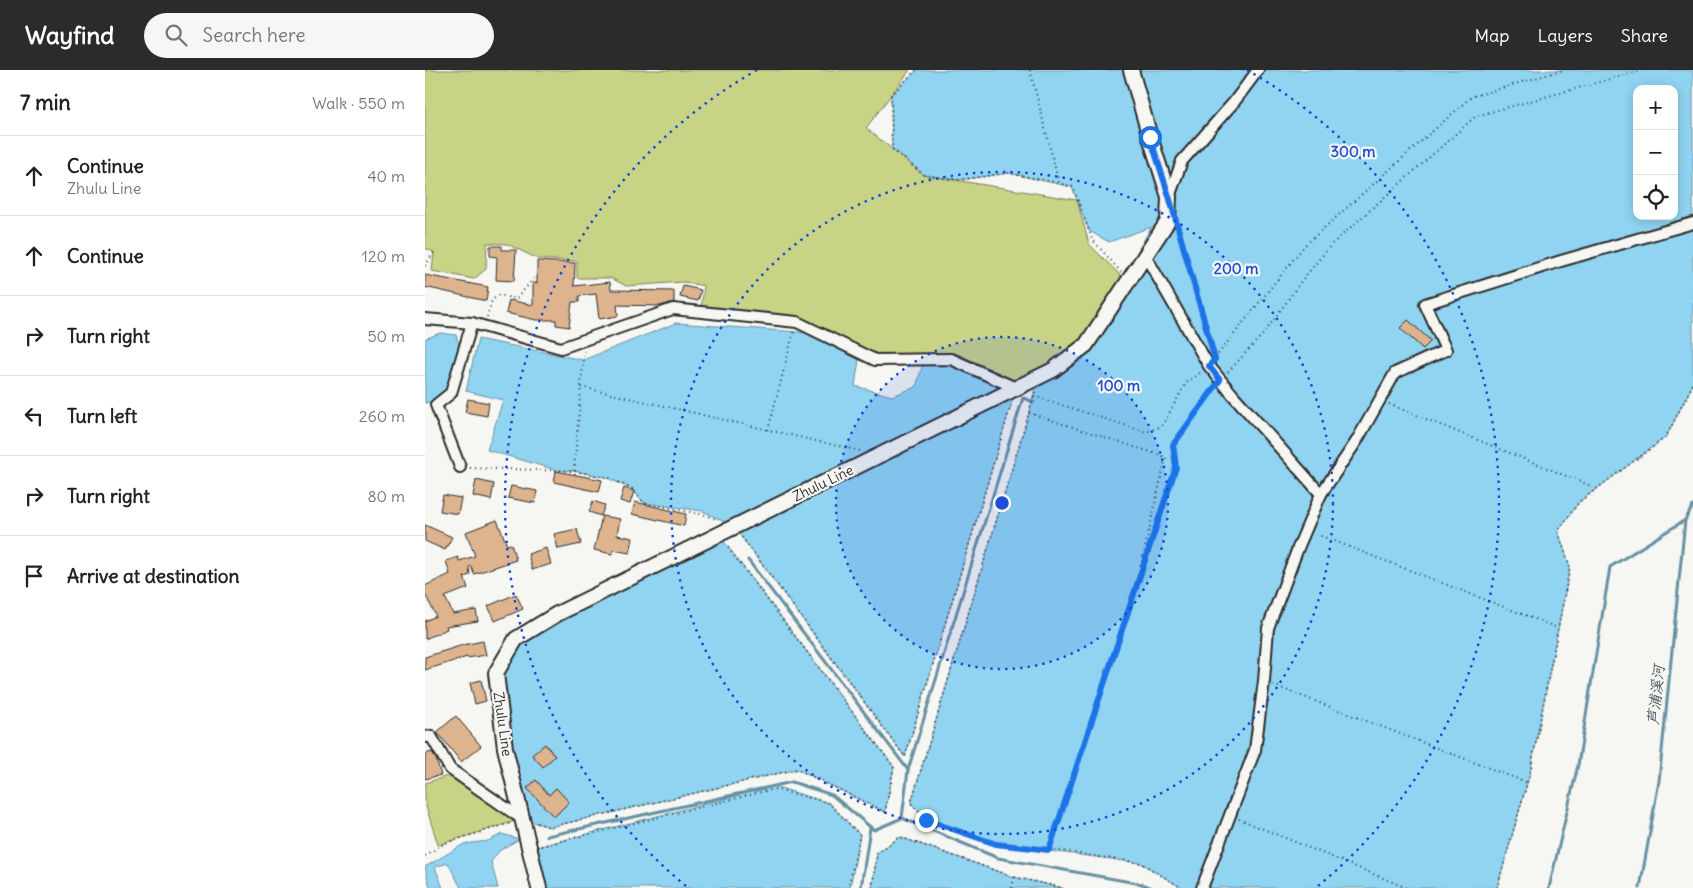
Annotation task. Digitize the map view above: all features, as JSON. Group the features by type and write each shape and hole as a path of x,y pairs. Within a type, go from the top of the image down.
{"street":[{"name":"Zhulu Line","path":"539,888 505,748 496,673 516,639 557,614 1053,370 1086,345 1168,221 1169,196 1131,70"},
{"path":"1169,196 1182,161 1234,102 1258,70"},
{"path":"1203,888 1255,750 1264,681 1268,628 1305,530 1321,494 1355,442 1395,373 1446,350 1425,304 1561,261 1693,223"},
{"path":"1145,255 1214,373 1321,494"},
{"path":"425,319 472,323 561,348 673,308 797,322 875,360 951,359 1016,388"},
{"path":"460,468 436,405 451,393 472,323"},
{"path":"425,737 431,736 450,769 522,819"}],"path":[{"path":"916,70 891,94 892,149 924,175 959,180 1008,173 1073,187 1091,239 1129,280"},
{"path":"1030,70 1059,183"},
{"path":"1177,225 1215,359 1305,245 1471,98 1563,70"},
{"path":"1182,888 1141,863 996,844 926,820 911,803 1034,397 1146,432 1162,426 1186,383 1214,373 1265,332 1302,280 1332,244 1476,116 1643,70"},
{"path":"425,266 434,252"},
{"path":"484,326 492,300 499,295 516,299 535,277"},
{"path":"768,430 797,322"},
{"path":"573,471 585,339"},
{"path":"1049,850 1176,467 1173,445 1214,373"},
{"path":"1497,888 1528,783 1570,566 1558,531 1579,502 1666,437 1693,384"},
{"path":"581,387 879,456"},
{"path":"460,468 573,471 611,478 632,489 644,503 706,515 734,527 905,756 1016,388"},
{"path":"1379,400 1591,486"},
{"path":"1029,413 1167,458 1135,594"},
{"path":"1305,530 1559,628"},
{"path":"425,856 445,843 522,819 550,827 797,769 885,812 894,767 719,535"},
{"path":"1264,681 1528,783"},
{"path":"529,849 774,789 829,803 860,835 848,888"},
{"path":"1230,815 1407,888"},
{"path":"872,888 877,853 900,837 1014,877 1063,888"},
{"path":"1012,888 1014,877"}],"green space":[{"path":"425,70 910,70 866,128 924,175 1077,200 1089,244 1125,280 1081,343 1017,382 958,354 875,360 795,318 701,309 704,286 684,282 626,286 611,278 577,278 577,261 538,259 507,244 487,243 486,269 474,279 432,271 434,252 425,248"},
{"path":"457,773 522,819 438,845 425,803 425,783"}],"water":[{"path":"917,70 1693,70 1693,384 1666,437 1579,502 1558,531 1570,567 1530,773 1497,888 1182,888 1141,863 996,844 926,820 911,803 1029,413 1038,377 1086,345 1151,227 1109,242 1089,231 1072,187 1008,173 959,180 924,175 892,149 891,95"},
{"path":"676,323 825,334 860,353 855,386 892,396 916,387 924,360 951,359 1016,388 905,757 734,527 703,511 644,503 632,489 605,477 574,471 556,470 487,450 503,400 466,391 478,339 583,360"},
{"path":"440,333 456,335 459,345 447,389 436,400 425,403 425,339"},
{"path":"719,535 894,767 885,812 797,769 550,827 522,819 496,673 516,639"},
{"path":"774,786 829,803 860,835 850,888 539,888 529,849"},
{"path":"502,834 519,839 499,851 491,862 498,888 461,888 448,863 435,867 443,888 430,888 425,867 464,844 488,841"},
{"path":"900,837 1014,877 1063,888 872,888 877,853"}],"building":[{"path":"490,246 502,246 502,250 516,250 514,281 496,280 497,257 490,256"},
{"path":"537,261 575,263 574,286 610,282 611,290 674,291 674,302 660,306 617,305 618,316 599,319 596,294 579,296 579,302 572,302 569,327 556,325 556,320 536,320 506,313 509,300 533,305 533,283 537,283"},
{"path":"425,275 488,287 486,301 425,287"},
{"path":"683,286 701,290 698,301 680,297"},
{"path":"1408,320 1431,341 1423,349 1400,328"},
{"path":"468,399 489,403 487,416 465,412"},
{"path":"556,471 602,480 599,492 554,482"},
{"path":"476,480 494,484 491,500 473,496"},
{"path":"511,486 537,491 535,503 508,498"},
{"path":"624,488 634,491 630,504 620,501"},
{"path":"443,495 461,498 458,514 440,511"},
{"path":"593,501 605,505 601,516 589,512"},
{"path":"635,502 686,514 684,526 632,514"},
{"path":"602,516 620,519 617,535 633,538 630,553 613,550 612,554 594,550"},
{"path":"497,520 507,545 511,544 516,560 474,574 471,566 469,567 470,575 464,577 468,588 445,597 453,614 476,610 478,621 446,626 447,629 425,639 425,621 436,616 425,594 425,586 450,574 446,561 458,557 459,561 475,556 466,532"},
{"path":"425,525 452,537 445,550 425,541"},
{"path":"577,529 581,544 558,549 554,534"},
{"path":"546,548 551,564 532,570 528,554"},
{"path":"516,594 523,609 495,621 488,606"},
{"path":"483,641 486,655 467,657 425,670 425,657"},
{"path":"481,680 486,701 475,704 470,683"},
{"path":"456,716 481,746 461,762 437,732"},
{"path":"545,744 555,756 543,767 532,755"},
{"path":"432,752 441,775 425,779 425,754"},
{"path":"536,780 549,795 556,788 569,802 554,817 527,788"}],"waterway":[{"path":"902,818 908,770 1023,398 1034,402"},
{"name":"芦浦溪河","path":"1640,888 1659,781 1685,520 1693,506"},
{"path":"1549,888 1578,765 1610,567 1685,520"},
{"path":"748,560 908,770"},
{"path":"547,836 792,782 832,795 874,830 902,818 998,858 1142,884 1152,888"},
{"path":"861,888 870,828"}],"route":[{"path":"926,820 996,844 1049,850 1176,467 1173,445 1220,380 1209,366 1215,359 1169,196 1150,137"}]}
